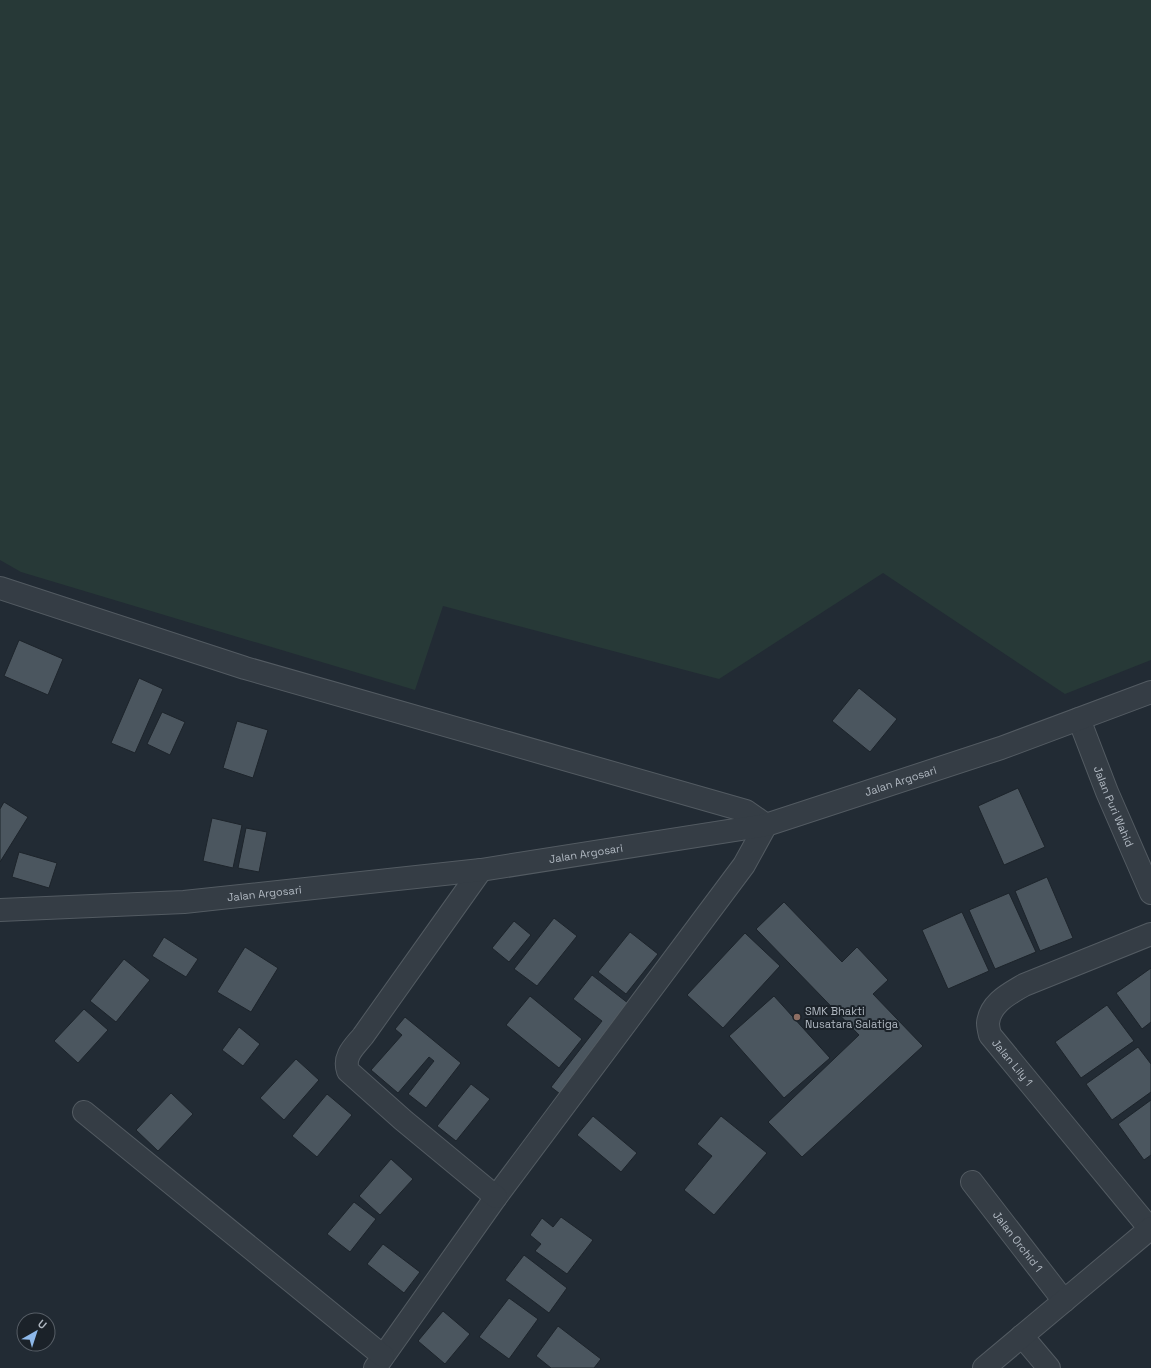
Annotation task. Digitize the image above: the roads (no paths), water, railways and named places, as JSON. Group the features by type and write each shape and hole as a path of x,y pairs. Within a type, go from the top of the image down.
{"street":[{"path":"1,593 246,668 746,811 766,825 744,865 496,1197 379,1362 84,1112"},
{"name":"Jalan Argosari","path":"0,910 184,902 481,870 766,825 1001,748 1151,692"},
{"name":"Jalan Puri Wahid","path":"1079,719 1107,792 1151,893"},
{"path":"481,870 363,1036 348,1054 346,1065 348,1071 496,1197"},
{"name":"Jalan Lily 1","path":"1151,934 1010,993 999,1002 991,1012 988,1024 990,1035 1151,1229"},
{"name":"Jalan Orchid 1","path":"972,1182 1064,1301"},
{"path":"984,1368 1151,1229"},
{"path":"1022,1336 1049,1368"}],"place":[{"name":"SMK Bhakti Nusatara Salatiga","path":"797,1017"}]}
